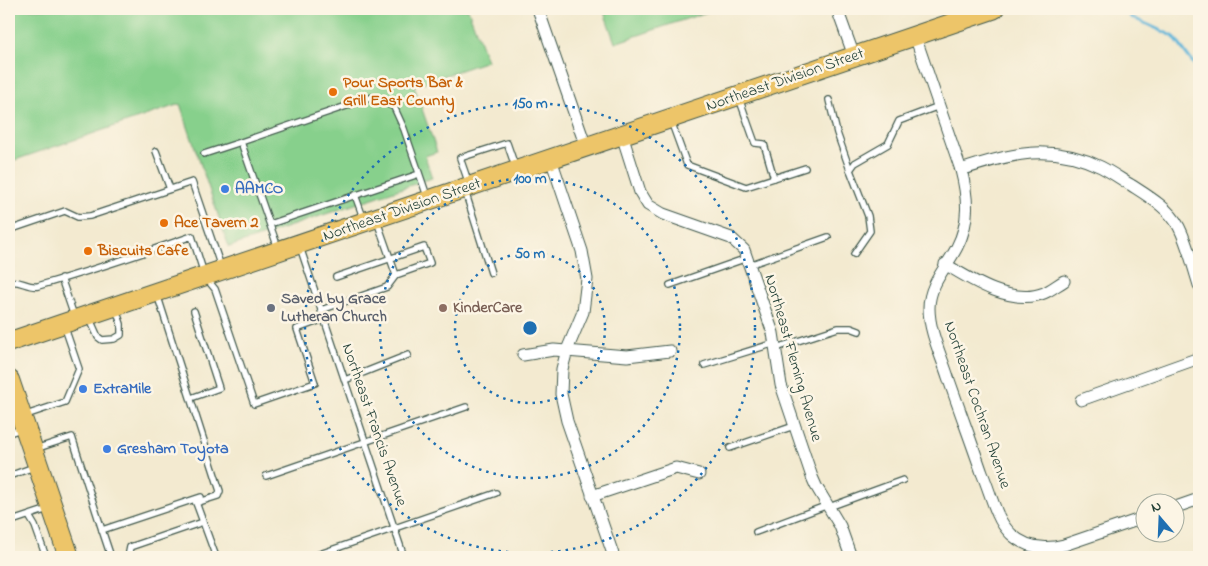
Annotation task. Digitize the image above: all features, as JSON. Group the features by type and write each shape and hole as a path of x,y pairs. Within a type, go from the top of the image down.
{"highway":[{"path":"9,380 18,426 35,458 68,557"}],"main road":[{"name":"Northeast Division Street","path":"9,342 586,148 990,9"}],"street":[{"path":"538,9 586,148"},
{"path":"837,9 854,56"},
{"name":"Northeast Cochran Avenue","path":"915,36 961,170 968,209 965,229 957,248 945,264 929,297 928,309 931,326 998,516 1012,534 1031,546"},
{"name":"Northeast Fleming Avenue","path":"622,135 640,192 648,205 663,214 731,238 740,245 748,261 776,345 781,385 794,426 816,486 840,526 851,557"},
{"path":"961,170 1018,154 1044,152 1064,154 1103,168 1149,196 1171,216 1179,228 1199,285"},
{"path":"551,159 582,251 586,279 583,312 567,350 562,370 561,394 567,421 614,557"},
{"path":"945,264 974,282 999,292 1023,296 1043,293 1064,281"},
{"path":"523,355 554,350 627,356 670,351"},
{"path":"1081,400 1199,358"},
{"path":"592,496 676,468 699,474"},
{"path":"1186,504 1199,499"},
{"path":"1027,557 1031,546 1053,548 1136,520"}],"lane":[{"path":"738,96 755,143 764,144 774,178"},
{"path":"204,154 374,97 394,107 404,129 428,201"},
{"path":"828,100 837,133 868,216 870,231 854,254"},
{"path":"850,170 855,163 888,144 899,121 939,106"},
{"path":"670,119 687,165 746,187 805,168"},
{"path":"240,142 279,252"},
{"path":"491,273 460,158 506,143 517,171"},
{"path":"156,151 170,189"},
{"path":"270,224 419,174"},
{"path":"9,230 65,211 78,217 90,216 192,182 214,274 215,289 254,404 315,383 297,329 324,319"},
{"path":"355,196 390,258 396,275"},
{"path":"9,282 14,280 35,287 61,278 83,274 192,236 214,274"},
{"path":"670,285 828,236"},
{"name":"Northeast Francis Avenue","path":"299,245 404,557"},
{"path":"321,310 387,287 396,275 430,263 424,247 336,277"},
{"path":"18,426 65,402 79,369 76,320 61,278"},
{"path":"102,530 197,500 218,496 220,490 156,292"},
{"path":"76,320 102,340 114,339 121,335 121,324 115,306"},
{"path":"191,398 219,388 194,310"},
{"path":"704,364 838,328 851,328 859,331"},
{"path":"344,380 408,355"},
{"path":"266,476 466,407"},
{"path":"730,448 794,426"},
{"path":"9,476 35,458 72,437 111,557"},
{"path":"756,532 902,480"},
{"path":"311,557 496,493"},
{"path":"197,500 216,557"},
{"path":"9,522 52,508"},
{"path":"29,516 35,526 46,557"},
{"path":"128,557 130,547 203,522"}],"green space":[{"path":"9,9 468,9 487,61 414,86 437,152 425,156 432,178 229,247 180,104 9,162"},
{"path":"603,9 716,9 615,43"}],"waterway":[{"path":"1126,9 1131,17 1173,36 1199,71"}],"place":[{"name":"Pour Sports Bar & Grill East County","path":"333,92"},
{"name":"AAMCO","path":"225,189"},
{"name":"Ace Tavern 2","path":"164,223"},
{"name":"Biscuits Cafe","path":"88,251"},
{"name":"Saved by Grace Lutheran Church","path":"271,308"},
{"name":"KinderCare","path":"443,308"},
{"name":"ExtraMile","path":"83,389"},
{"name":"Gresham Toyota","path":"107,449"}]}
